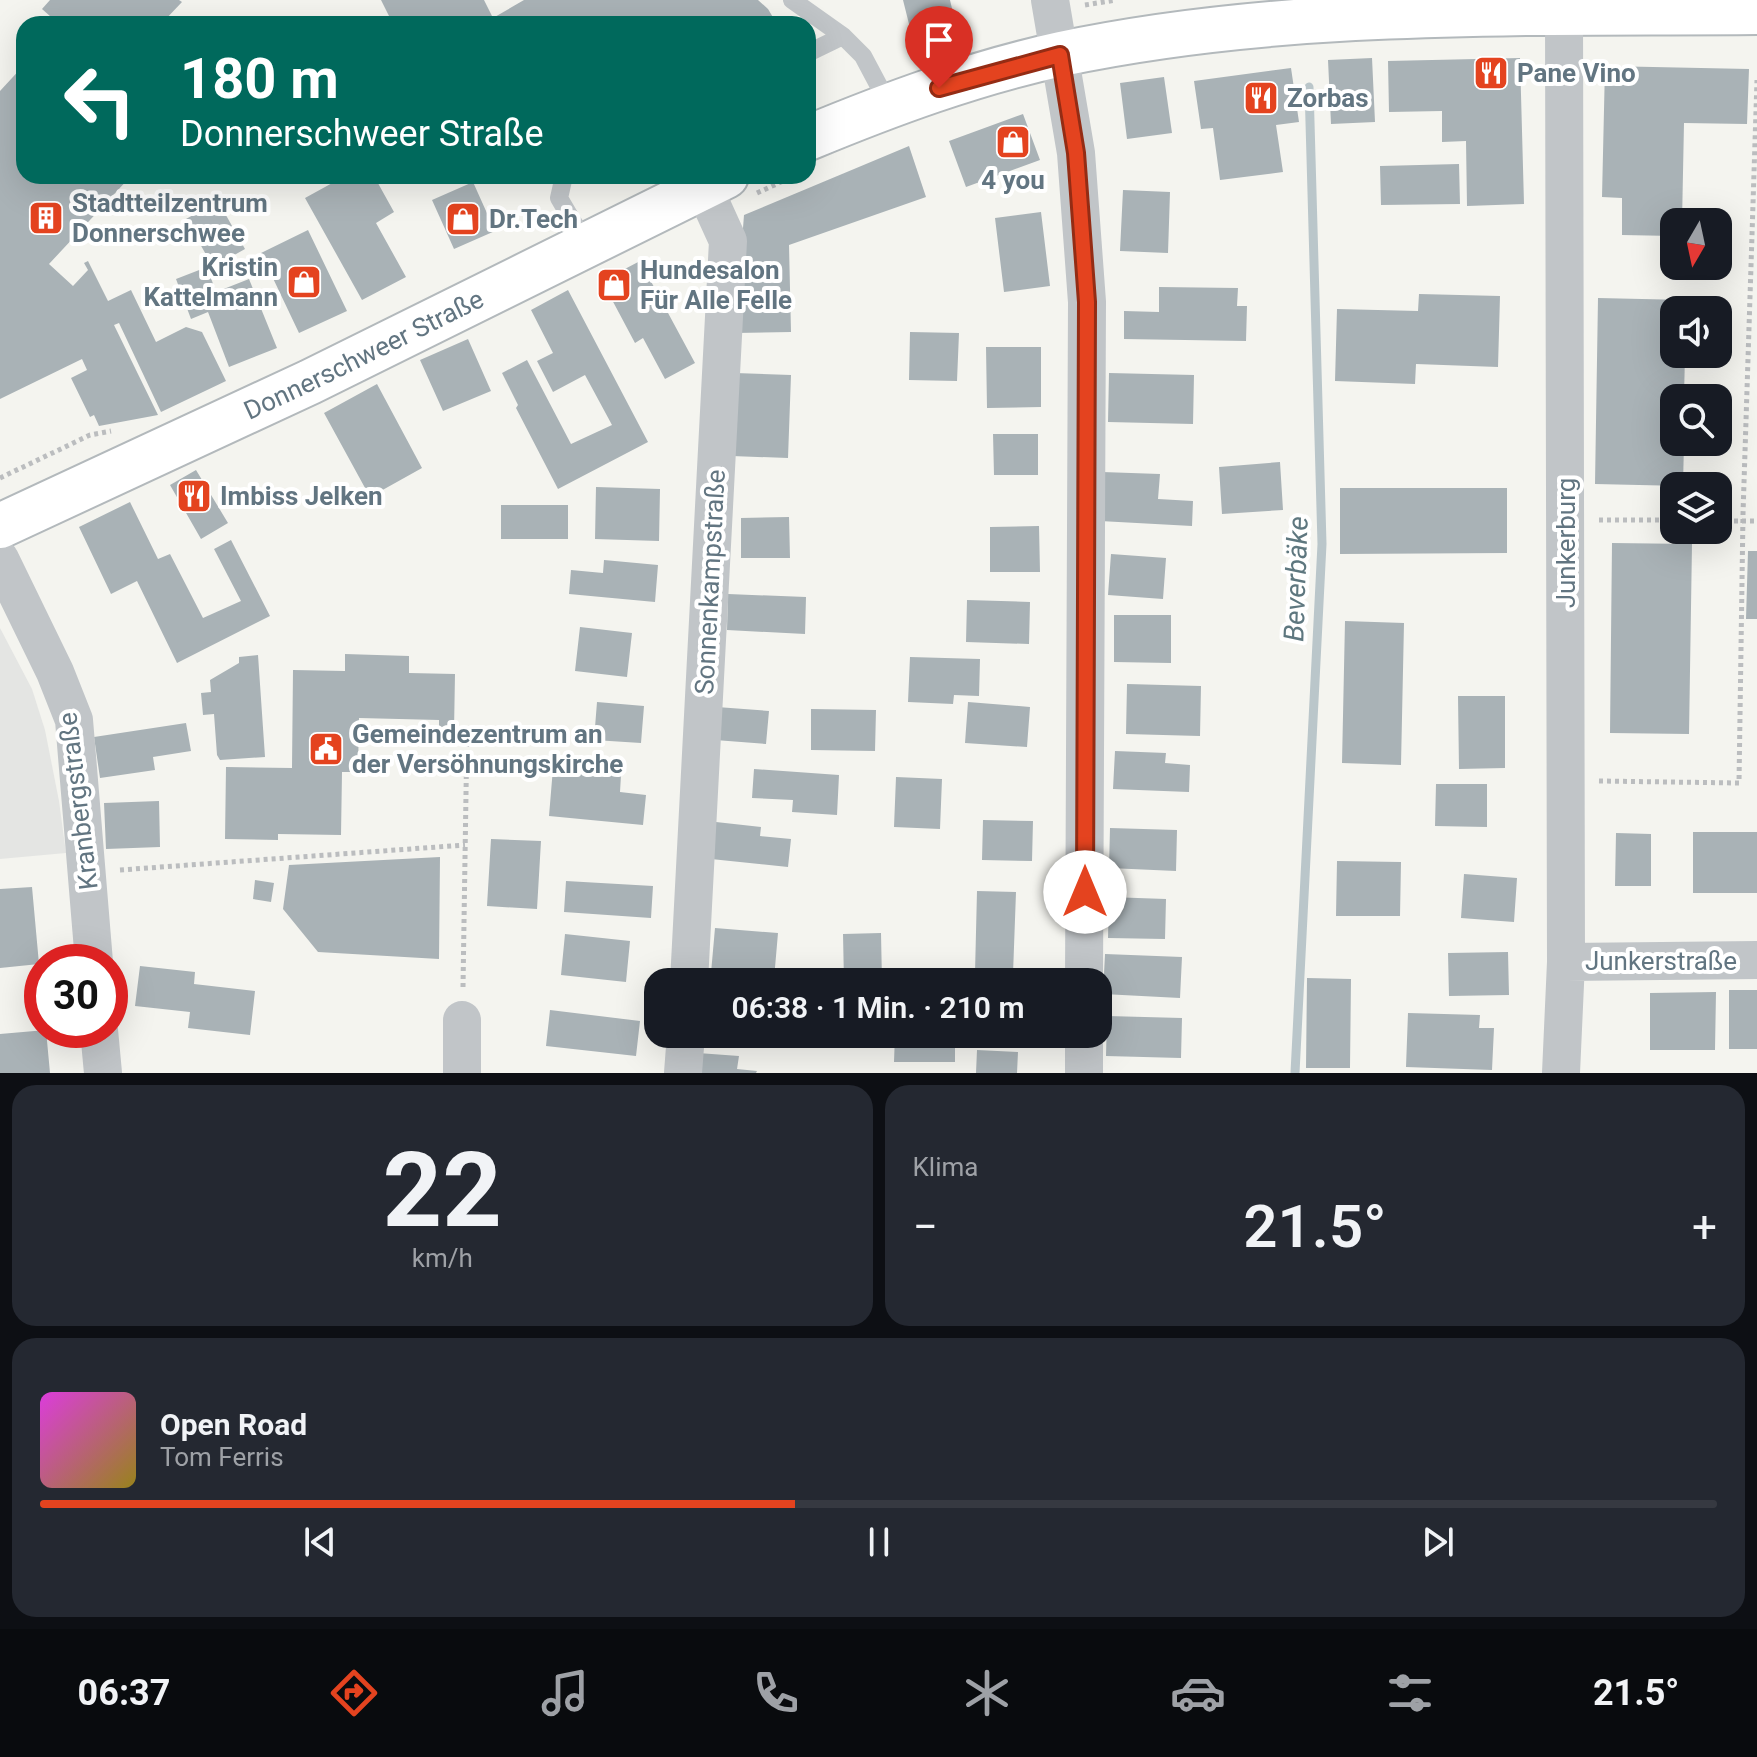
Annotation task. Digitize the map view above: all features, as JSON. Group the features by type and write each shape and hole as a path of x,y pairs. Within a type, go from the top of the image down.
{"main road":[{"path":"816,135 889,105 964,80 1060,55 1169,35 1296,22 1757,12"},
{"name":"Donnerschweer Straße","path":"0,526 287,393 708,184"}],"street":[{"path":"1050,0 1076,153 1087,302 1084,968"},
{"name":"Junkerburg","path":"1561,1073 1566,962 1564,14"},
{"name":"Sonnenkampstraße","path":"690,968 728,241 715,184"},
{"name":"Kranbergstraße","path":"0,559 55,672 74,720 93,944"},
{"name":"Junkerstraße","path":"1566,962 1757,960"},
{"path":"462,1020 462,1073"},
{"path":"101,1048 103,1073"},
{"path":"683,1073 685,1048"},
{"path":"1084,1048 1084,1073"}],"lane":[{"path":"792,0 815,16"},
{"path":"816,17 843,36 863,56 889,105"},
{"path":"816,49 843,36"},
{"path":"562,184 559,198 586,244"}],"path":[{"path":"1566,780 1739,783 1743,521 1757,80"},
{"path":"1566,519 1660,520"},
{"path":"1732,521 1757,521"},
{"path":"462,1020 467,729"},
{"path":"87,873 465,845"}],"shaded area":[{"path":"0,628 32,689 45,730 66,853 0,859"}],"building":[{"path":"50,0 182,2 169,16 50,16 42,9"},
{"path":"381,0 484,0 492,16 389,16"},
{"path":"524,0 758,0 772,16 496,16"},
{"path":"903,0 950,0 954,17 910,28"},
{"path":"1372,58 1375,122 1331,124 1328,60"},
{"path":"1520,58 1524,204 1467,206 1466,141 1442,142 1442,111 1389,112 1388,61"},
{"path":"1605,66 1749,69 1747,124 1684,123 1682,208 1660,208 1660,236 1622,235 1622,198 1602,197"},
{"path":"1291,68 1299,122 1276,125 1283,172 1220,180 1213,128 1201,129 1194,81"},
{"name":"Stadtteilzentrum Donnerschwee","path":"16,74 16,184 124,184 49,264 73,286 88,270 84,263 88,261 108,301 131,290 156,342 186,327 202,332 226,381 161,412 119,323 114,325 158,415 99,426 94,415 90,417 71,378 87,370 82,359 0,399 0,91"},
{"path":"1164,77 1172,133 1127,139 1120,83"},
{"path":"1023,114 1040,160 966,187 949,141"},
{"path":"909,146 926,197 789,245 791,332 735,333 744,215"},
{"path":"1459,164 1460,204 1381,205 1380,166"},
{"path":"330,184 378,184 394,212 376,223 406,277 362,300 305,198"},
{"path":"474,184 495,231 454,249 432,200"},
{"path":"1123,190 1170,192 1168,253 1120,251"},
{"path":"218,201 245,249 213,267 186,219"},
{"path":"1041,212 1050,286 1004,292 995,218"},
{"name":"Kristin Kattelmann","path":"308,230 347,311 299,333 261,253"},
{"path":"640,261 695,363 665,379 643,338 635,343 602,281"},
{"path":"207,267 216,292 249,279 277,348 229,367 208,312 191,319 176,279"},
{"path":"1159,287 1238,288 1237,306 1247,306 1246,341 1124,339 1124,311 1159,312"},
{"path":"568,290 648,442 558,489 516,408 518,405 502,373 527,360 571,444 612,425 585,375 553,392 537,361 553,353 531,310"},
{"path":"1419,294 1500,296 1498,367 1416,364 1415,384 1335,381 1337,309 1418,311"},
{"path":"1598,298 1660,299 1660,368 1685,368 1684,384 1660,384 1660,456 1684,456 1683,472 1660,472 1660,485 1595,484"},
{"path":"910,332 959,333 957,381 909,380"},
{"path":"468,339 491,391 443,411 420,360"},
{"path":"986,347 1041,347 1041,407 987,408"},
{"path":"735,373 791,375 788,458 732,456"},
{"path":"1109,373 1194,375 1193,424 1108,422"},
{"path":"377,384 422,468 370,497 324,413"},
{"path":"993,434 1038,434 1038,475 994,475"},
{"path":"1280,462 1283,510 1222,514 1219,467"},
{"path":"196,470 228,523 201,539 170,485"},
{"path":"1102,472 1160,474 1158,499 1193,501 1192,526 1100,521"},
{"path":"596,487 660,489 659,541 595,539"},
{"path":"1340,488 1507,488 1507,553 1340,554"},
{"path":"130,502 158,559 170,554 203,618 241,601 214,549 231,540 270,616 177,663 137,581 111,594 79,527"},
{"path":"501,505 568,505 568,539 501,539"},
{"path":"789,517 790,558 741,558 741,518"},
{"path":"1039,526 1040,572 990,572 990,527"},
{"path":"1612,543 1692,544 1689,734 1610,733"},
{"path":"1748,551 1757,551 1757,619 1746,619"},
{"path":"1111,554 1166,558 1163,599 1108,595"},
{"path":"604,560 658,565 655,602 569,594 571,570 603,573"},
{"path":"728,594 806,597 805,634 727,630"},
{"path":"967,600 1030,602 1029,644 966,642"},
{"path":"1114,615 1171,615 1171,663 1114,662"},
{"path":"1345,621 1404,623 1401,765 1342,763"},
{"path":"580,627 632,633 627,677 575,671"},
{"name":"Gemeindezentrum an der Versöhnungskirche","path":"345,654 409,656 409,673 455,674 454,731 439,730 439,720 359,718 358,772 342,772 341,835 278,834 278,840 225,839 226,767 292,768 293,670 345,671"},
{"path":"258,655 265,757 220,760 214,714 203,715 201,693 211,692 210,680 239,663 239,657"},
{"path":"910,657 980,659 979,696 954,695 953,704 908,702"},
{"path":"1127,684 1201,686 1200,736 1126,734"},
{"path":"1458,696 1505,696 1505,768 1459,769"},
{"path":"597,702 644,706 641,743 594,740"},
{"path":"968,702 1030,707 1027,747 965,743"},
{"path":"717,707 769,711 766,744 715,740"},
{"path":"811,709 876,710 875,751 811,750"},
{"path":"186,723 191,751 153,757 155,770 100,778 94,737"},
{"path":"1115,751 1166,753 1165,763 1190,765 1189,792 1113,789"},
{"path":"553,768 621,775 620,792 646,795 643,825 549,816"},
{"path":"754,769 839,775 837,815 792,812 793,800 752,798"},
{"path":"896,777 942,779 940,829 894,827"},
{"path":"1436,784 1487,784 1487,827 1435,826"},
{"path":"159,801 160,847 106,849 104,803"},
{"path":"983,820 1033,821 1032,861 982,860"},
{"path":"716,822 761,827 760,836 791,839 788,867 711,859"},
{"path":"1110,828 1177,830 1176,871 1109,868"},
{"path":"1693,832 1757,832 1757,893 1693,893"},
{"path":"1616,833 1651,834 1651,886 1615,886"},
{"path":"491,839 541,841 537,909 487,906"},
{"path":"440,857 439,959 318,952 283,909 289,865"},
{"path":"1337,861 1401,862 1400,916 1336,916"},
{"path":"1464,874 1517,878 1514,922 1461,918"},
{"path":"255,880 274,883 271,902 253,899"},
{"path":"566,881 653,886 651,918 564,912"},
{"path":"32,887 37,944 24,944 24,966 0,968 0,889"},
{"path":"977,891 1016,892 1013,968 975,968"},
{"path":"1109,897 1166,899 1165,939 1108,938"},
{"path":"715,928 778,933 775,968 711,968"},
{"path":"881,933 882,968 844,968 843,934"},
{"path":"565,934 630,941 626,982 561,975"},
{"path":"1508,952 1509,995 1449,996 1448,953"},
{"path":"1105,954 1182,957 1180,998 1112,994 1112,968 1104,968"},
{"path":"140,966 195,972 194,984 255,991 250,1035 188,1028 190,1012 135,1006"},
{"path":"1307,978 1351,979 1350,1068 1306,1068"},
{"path":"1729,990 1757,990 1757,1049 1729,1049"},
{"path":"1716,992 1715,1050 1650,1050 1650,993"},
{"path":"550,1010 640,1021 636,1056 546,1046"},
{"path":"1408,1013 1480,1015 1479,1028 1494,1028 1492,1070 1406,1067"},
{"path":"1112,1016 1182,1018 1181,1058 1106,1056 1106,1048 1112,1048"},
{"path":"24,1032 24,1048 48,1048 50,1073 0,1073 0,1034"},
{"path":"894,1048 955,1048 955,1062 894,1062"},
{"path":"977,1050 1018,1052 1017,1073 976,1073"},
{"path":"698,1053 739,1056 737,1069 757,1071 697,1073"}],"waterway":[{"name":"Beverbäke","path":"1295,1073 1322,544 1309,87"}],"place":[{"name":"Pane Vino","path":"1491,73"},
{"name":"Zorbas","path":"1261,98"},
{"name":"4 you","path":"1013,142"},
{"name":"Stadtteilzentrum Donnerschwee","path":"46,218"},
{"name":"Dr.Tech","path":"463,219"},
{"name":"Kristin Kattelmann","path":"304,282"},
{"name":"Hundesalon Für Alle Felle","path":"614,285"},
{"name":"Imbiss Jelken","path":"194,496"},
{"name":"Gemeindezentrum an der Versöhnungskirche","path":"326,749"}],"route":[{"path":"939,88 1060,55 1076,153 1087,302 1085,892"}]}
